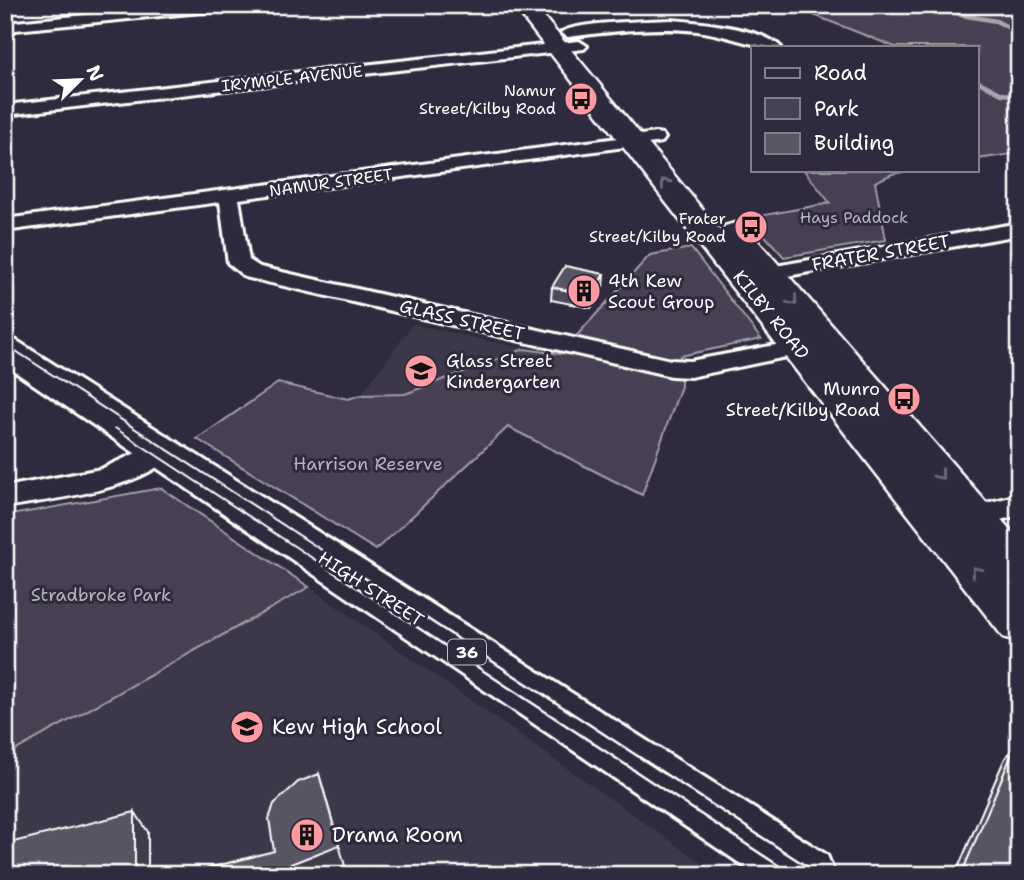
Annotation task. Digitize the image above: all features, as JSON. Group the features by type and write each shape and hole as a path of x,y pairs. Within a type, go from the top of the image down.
{"main road":[{"name":"HIGH STREET","path":"5,349 807,875"}],"street":[{"path":"5,27 232,5"},
{"name":"KILBY ROAD","path":"523,5 568,43"},
{"name":"KILBY ROAD","path":"544,5 568,43 644,140 957,520 1019,624"},
{"name":"IRYMPLE AVENUE","path":"5,110 568,43 641,24 676,23 736,34 770,46"},
{"name":"NAMUR STREET","path":"5,225 644,140"},
{"name":"GLASS STREET","path":"229,195 239,263 253,272 671,368 690,369 797,348"},
{"name":"FRATER STREET","path":"759,280 1019,229"},
{"name":"KILBY ROAD","path":"759,280 797,348 957,520 1019,569"},
{"path":"5,497 119,475 142,465 160,451"},
{"path":"957,520 1019,506"}],"shaded area":[{"name":"Glass Street Kindergarten","path":"413,324 524,349 405,394 361,395"},
{"name":"Kew High School","path":"309,587 719,875 5,875 5,756"}],"green space":[{"path":"782,5 1019,5 1019,153 978,159 978,46 892,46"},
{"name":"Hays Paddock","path":"806,172 904,172 875,182 886,240 784,257 749,218 830,203"},
{"name":"Harrison Reserve","path":"691,248 761,339 680,356 681,386 642,495 508,427 376,550 197,439 278,383 348,399 361,395 405,394 524,349 560,354 650,255"},
{"name":"Stradbroke Park","path":"161,488 309,587 5,756 5,516"}],"building":[{"path":"565,266 604,274 591,296 552,287"},
{"path":"1017,742 1019,875 961,875"},
{"path":"319,774 339,845 291,864 292,875 182,875 274,851 269,819 274,804 298,782"},
{"path":"135,812 135,875 5,875 5,844"}],"waterway":[{"path":"945,5 961,15 996,21 1019,33"},
{"path":"978,82 1002,94 1019,96"}],"tram line":[{"path":"5,344 354,571"},
{"path":"115,428 332,571"},
{"path":"329,569 793,875"},
{"path":"351,569 820,875"}],"place":[{"name":"Namur Street/Kilby Road","path":"581,99"},
{"name":"Frater Street/Kilby Road","path":"751,227"},
{"name":"4th Kew Scout Group","path":"584,291"},
{"name":"Glass Street Kindergarten","path":"421,371"},
{"name":"Munro Street/Kilby Road","path":"904,399"},
{"name":"Kew High School","path":"247,727"},
{"name":"Drama Room","path":"307,835"}]}
